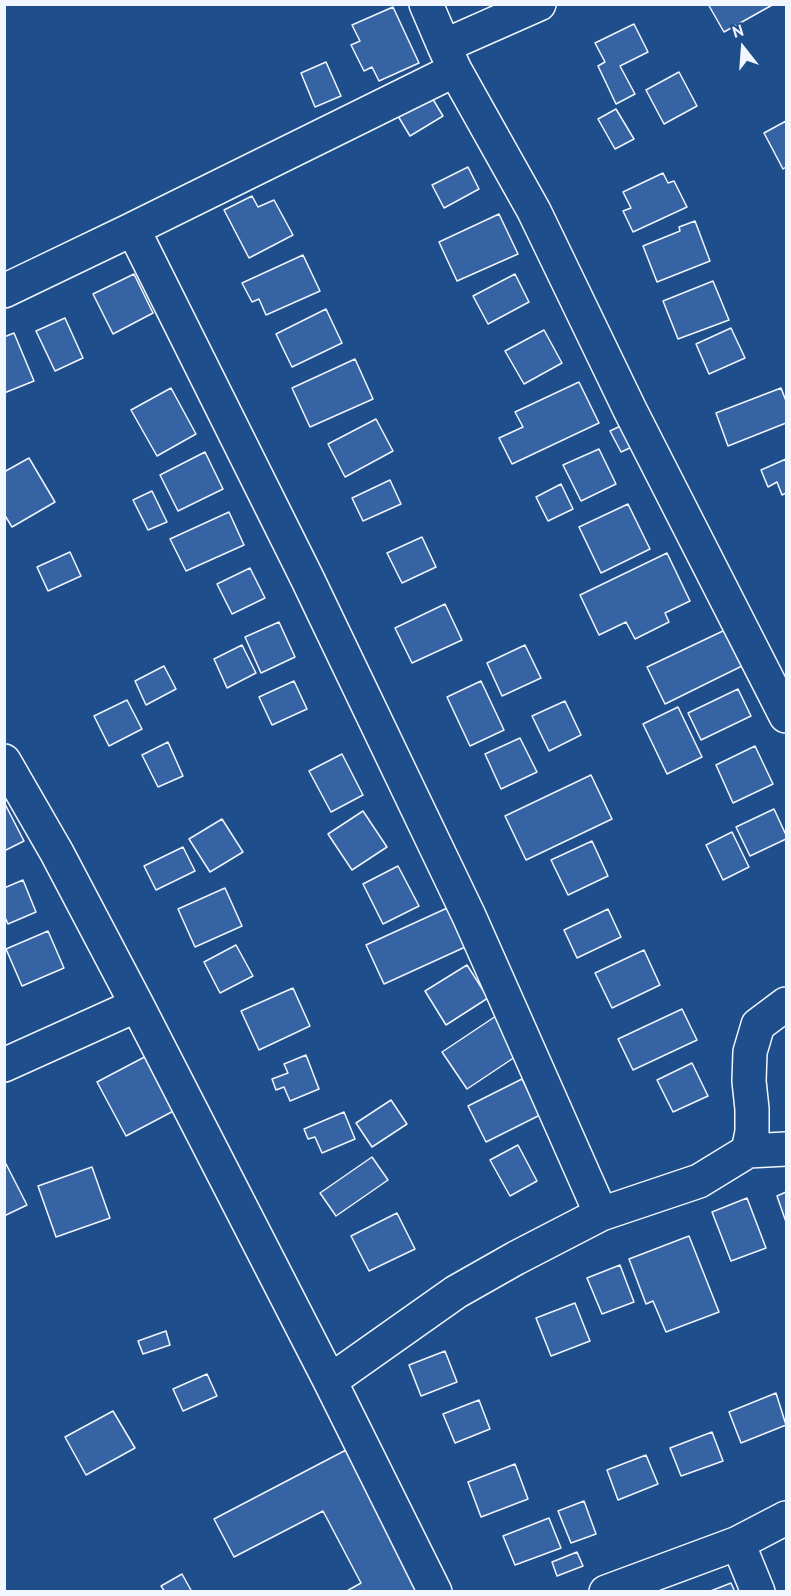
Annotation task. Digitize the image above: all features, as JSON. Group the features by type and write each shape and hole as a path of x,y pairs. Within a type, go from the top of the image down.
{"street":[{"path":"426,4 450,58 534,211 630,410 786,716"},
{"path":"4,291 133,229 450,58 539,4"},
{"path":"133,229 307,578 469,916 601,1214"},
{"path":"4,761 57,853 137,1005 330,1381 435,1592"},
{"path":"748,1151 752,1120 750,1052 758,1025 786,1004"},
{"path":"4,1065 137,1005"},
{"path":"330,1381 456,1292 601,1214 699,1181 748,1151 786,1149"},
{"path":"606,1592 738,1542 786,1518"},
{"path":"738,1542 758,1592"}],"building":[{"path":"708,4 774,4 724,32"},
{"path":"393,7 419,63 379,81 372,67 364,71 351,45 360,41 352,25"},
{"path":"634,24 648,52 620,66 635,94 616,104 598,66 605,62 595,43"},
{"path":"326,62 341,96 315,107 301,73"},
{"path":"679,72 697,106 664,124 646,90"},
{"path":"428,91 443,116 410,136 395,111"},
{"path":"616,109 634,139 615,149 598,119"},
{"path":"786,121 786,167 783,169 764,133"},
{"path":"468,167 479,189 444,208 432,185"},
{"path":"663,173 668,183 674,181 687,207 633,232 623,211 631,208 623,192"},
{"path":"252,196 258,207 274,200 293,235 249,258 224,210"},
{"path":"499,214 518,254 457,281 439,242"},
{"path":"695,221 710,261 657,282 643,246 680,231 679,227"},
{"path":"303,255 320,291 266,315 259,299 252,302 242,283"},
{"path":"134,274 153,313 113,334 93,294"},
{"path":"515,274 529,302 488,324 473,296"},
{"path":"713,281 729,320 678,339 663,301"},
{"path":"326,309 342,343 292,367 276,334"},
{"path":"65,318 83,358 55,371 36,331"},
{"path":"731,328 745,358 709,374 696,344"},
{"path":"544,330 562,363 524,384 505,351"},
{"path":"14,333 34,381 4,393 4,337"},
{"path":"355,359 373,399 310,427 292,388"},
{"path":"579,382 599,423 512,464 499,438 523,427 515,412"},
{"path":"171,388 196,434 157,456 131,410"},
{"path":"781,388 786,401 786,423 728,446 716,413"},
{"path":"376,419 393,451 345,477 328,444"},
{"path":"633,420 643,442 621,452 610,431"},
{"path":"599,449 616,484 581,501 563,465"},
{"path":"205,452 223,489 178,511 160,475"},
{"path":"29,458 55,502 12,527 4,514 4,472"},
{"path":"786,459 786,493 782,495 777,482 768,487 761,470"},
{"path":"390,480 401,504 363,521 352,498"},
{"path":"561,484 573,509 548,521 536,497"},
{"path":"152,491 167,522 148,530 133,500"},
{"path":"628,504 650,549 601,573 579,527"},
{"path":"229,512 244,545 186,571 170,539"},
{"path":"422,537 436,567 402,583 387,553"},
{"path":"70,552 81,576 48,591 37,567"},
{"path":"667,553 690,601 665,613 669,622 635,639 626,622 599,635 580,595"},
{"path":"250,568 265,598 232,614 217,584"},
{"path":"445,604 462,640 412,663 395,628"},
{"path":"279,622 295,657 261,673 245,637"},
{"path":"725,630 742,666 665,704 647,667"},
{"path":"242,645 256,673 227,688 214,659"},
{"path":"525,645 541,678 502,696 487,663"},
{"path":"164,666 176,689 146,705 135,681"},
{"path":"294,681 307,709 272,725 259,697"},
{"path":"481,681 504,730 470,746 447,697"},
{"path":"738,689 751,716 701,740 688,713"},
{"path":"127,700 142,729 109,746 94,716"},
{"path":"565,701 581,735 549,751 532,716"},
{"path":"678,707 702,757 667,774 643,724"},
{"path":"520,738 537,772 501,789 485,754"},
{"path":"168,742 183,776 158,787 142,755"},
{"path":"755,746 773,784 733,803 716,765"},
{"path":"342,754 363,795 331,812 309,771"},
{"path":"591,775 612,819 526,860 505,816"},
{"path":"4,804 24,841 4,851"},
{"path":"774,809 786,839 750,856 736,827"},
{"path":"363,811 387,847 352,870 328,834"},
{"path":"222,819 243,852 210,872 189,839"},
{"path":"732,832 749,867 723,880 706,845"},
{"path":"592,841 608,876 568,895 551,860"},
{"path":"183,847 195,871 156,890 144,866"},
{"path":"398,866 419,906 383,924 363,884"},
{"path":"23,880 36,912 8,924 4,915 4,888"},
{"path":"225,888 242,926 195,947 178,909"},
{"path":"456,904 474,943 384,984 366,945"},
{"path":"608,909 621,937 577,958 564,930"},
{"path":"48,931 64,968 22,986 6,949"},
{"path":"236,945 253,976 220,993 204,962"},
{"path":"644,950 660,985 612,1008 595,973"},
{"path":"467,965 488,998 446,1025 425,991"},
{"path":"293,988 310,1026 259,1050 241,1011"},
{"path":"682,1009 697,1040 633,1070 618,1039"},
{"path":"499,1014 524,1051 467,1089 442,1052"},
{"path":"154,1052 183,1106 126,1136 97,1082"},
{"path":"306,1055 319,1089 290,1101 284,1087 276,1090 272,1079 288,1073 284,1064"},
{"path":"692,1063 708,1096 673,1112 657,1080"},
{"path":"522,1079 540,1115 486,1142 468,1106"},
{"path":"391,1100 407,1124 372,1147 356,1123"},
{"path":"344,1112 355,1139 322,1153 315,1137 308,1139 304,1129"},
{"path":"518,1145 537,1181 510,1196 490,1160"},
{"path":"372,1157 388,1180 336,1216 320,1193"},
{"path":"4,1160 27,1205 4,1216"},
{"path":"92,1167 110,1218 56,1237 38,1186"},
{"path":"786,1192 786,1222 777,1196"},
{"path":"747,1198 766,1248 731,1261 712,1212"},
{"path":"397,1213 415,1249 369,1271 351,1236"},
{"path":"689,1236 719,1312 666,1332 653,1301 646,1304 629,1259"},
{"path":"620,1265 634,1302 602,1314 587,1278"},
{"path":"575,1303 590,1341 551,1356 536,1318"},
{"path":"166,1331 170,1345 143,1354 138,1341"},
{"path":"445,1351 457,1382 421,1396 409,1365"},
{"path":"207,1374 217,1396 183,1411 173,1389"},
{"path":"776,1393 786,1425 741,1443 729,1412"},
{"path":"479,1400 490,1429 455,1443 443,1414"},
{"path":"113,1411 135,1448 86,1475 65,1437"},
{"path":"712,1432 723,1461 681,1476 670,1448"},
{"path":"346,1450 419,1592 345,1592 361,1583 323,1511 234,1557 214,1519"},
{"path":"646,1455 658,1484 618,1500 607,1470"},
{"path":"515,1464 528,1499 481,1517 468,1482"},
{"path":"584,1501 596,1534 571,1543 558,1511"},
{"path":"549,1518 561,1548 515,1565 503,1536"},
{"path":"577,1552 583,1566 557,1576 552,1562"},
{"path":"182,1574 192,1592 165,1592 161,1586"},
{"path":"731,1583 735,1592 708,1592"}]}
